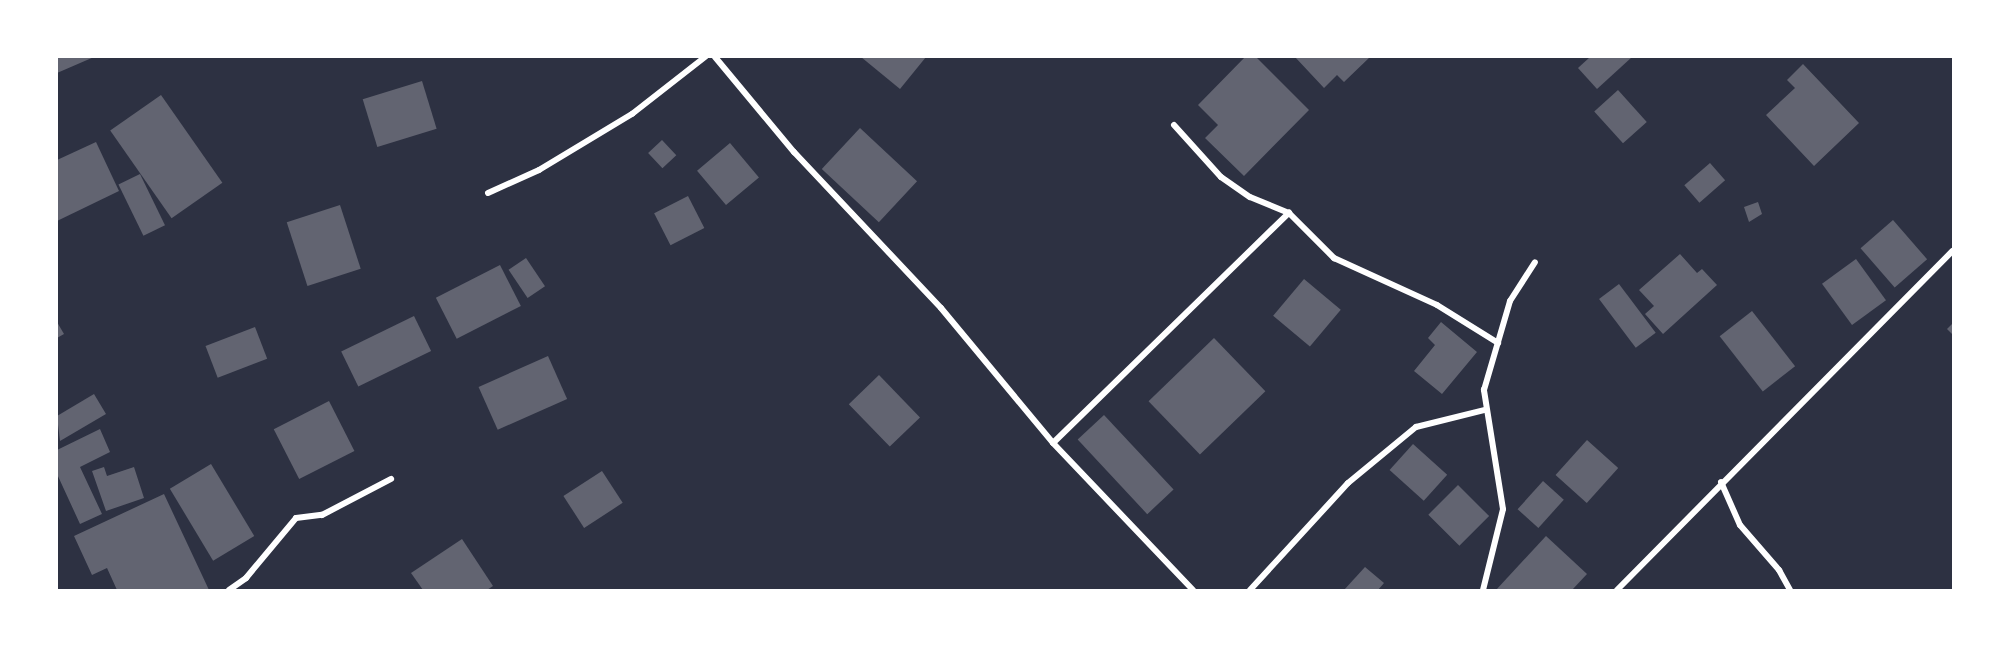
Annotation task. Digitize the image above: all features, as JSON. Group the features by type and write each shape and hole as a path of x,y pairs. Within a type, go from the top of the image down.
{"street":[{"path":"488,193 539,170 633,114 705,57"},
{"path":"716,57 794,152 941,308 1053,443 1193,590"},
{"path":"1174,125 1221,177 1250,197 1289,213 1334,258 1437,304 1498,343"},
{"path":"1053,443 1289,213"},
{"path":"1617,590 1721,482 1953,251"},
{"path":"1483,590 1503,509 1484,411 1484,390 1510,301 1535,262"},
{"path":"1250,590 1348,483 1416,427 1484,411"},
{"path":"229,590 246,578 296,518 322,515 391,479"},
{"path":"1721,482 1740,525 1779,570 1790,590"}],"building":[{"path":"57,57 94,57 57,73"},
{"path":"861,57 926,57 900,89"},
{"path":"1245,57 1256,57 1309,110 1244,176 1205,138 1218,125 1198,105"},
{"path":"1295,57 1370,57 1344,82 1337,75 1324,88"},
{"path":"1590,57 1632,57 1597,89 1578,68"},
{"path":"1803,64 1859,123 1814,166 1766,115 1795,88 1787,80"},
{"path":"422,81 437,129 377,147 363,99"},
{"path":"1618,90 1647,122 1623,143 1594,111"},
{"path":"161,95 222,183 172,218 110,131"},
{"path":"860,128 917,181 879,222 822,169"},
{"path":"662,140 676,155 662,168 648,153"},
{"path":"96,142 119,191 57,221 57,160"},
{"path":"730,143 759,177 726,205 697,171"},
{"path":"1710,163 1725,180 1699,203 1684,185"},
{"path":"140,174 165,225 143,236 118,185"},
{"path":"688,196 704,228 670,245 654,213"},
{"path":"1758,202 1762,214 1749,222 1744,207"},
{"path":"340,205 361,269 307,286 287,222"},
{"path":"1893,220 1927,259 1895,287 1861,248"},
{"path":"1680,254 1697,273 1702,269 1717,285 1663,334 1645,314 1654,306 1639,290"},
{"path":"526,258 545,286 528,298 509,270"},
{"path":"1856,259 1886,300 1852,325 1822,284"},
{"path":"500,265 521,306 457,339 436,298"},
{"path":"1304,279 1341,310 1310,347 1273,316"},
{"path":"1619,284 1656,333 1636,348 1599,299"},
{"path":"1752,311 1795,366 1763,391 1720,336"},
{"path":"414,316 431,351 358,387 341,352"},
{"path":"57,322 64,334 57,338"},
{"path":"1441,322 1477,352 1442,394 1414,371 1435,345 1428,338"},
{"path":"1953,323 1953,335 1947,329"},
{"path":"255,327 267,359 218,378 206,346"},
{"path":"1214,338 1265,391 1200,454 1149,401"},
{"path":"548,356 567,399 498,430 479,387"},
{"path":"879,375 920,417 890,447 849,404"},
{"path":"94,394 106,414 60,441 57,416"},
{"path":"329,401 354,451 299,479 274,429"},
{"path":"1104,415 1174,490 1147,514 1078,440"},
{"path":"100,429 110,452 80,467 102,514 80,524 57,474 57,450"},
{"path":"1587,440 1618,468 1587,503 1556,475"},
{"path":"1413,444 1447,475 1424,501 1390,470"},
{"path":"211,464 254,536 213,561 170,489"},
{"path":"104,467 107,476 134,467 144,498 106,511 92,471"},
{"path":"602,471 623,503 584,528 563,496"},
{"path":"1543,481 1564,500 1538,528 1518,509"},
{"path":"1458,485 1489,516 1459,546 1428,515"},
{"path":"164,494 209,590 117,590 107,568 92,575 74,536"},
{"path":"1546,536 1587,574 1572,590 1496,590"},
{"path":"462,539 493,586 487,590 423,590 411,573"},
{"path":"1365,567 1384,583 1378,590 1344,590"}]}
